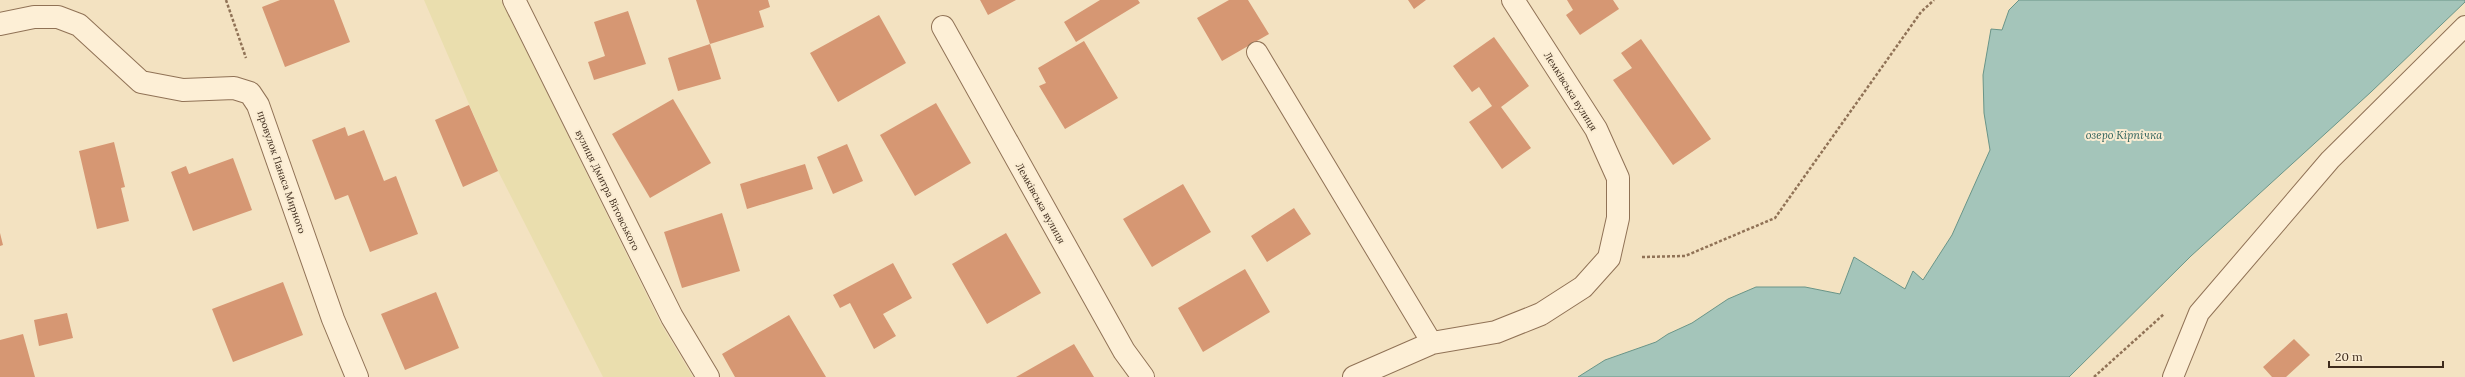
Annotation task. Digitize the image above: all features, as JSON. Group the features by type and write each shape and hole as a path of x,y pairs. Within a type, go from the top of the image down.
{"street":[{"name":"вулиця Дмитра Вітовського","path":"514,0 672,317 708,377"},
{"name":"Лемківська вулиця","path":"1513,0 1596,129 1618,178 1618,218 1610,258"},
{"path":"0,24 34,17 58,17 79,25 141,82 183,90 234,88 250,93"},
{"name":"Лемківська вулиця","path":"943,27 1124,351 1142,377"},
{"name":"провулок Панаса Мирного","path":"250,93 258,105 333,319 356,377"},
{"path":"1354,377 1432,342 1496,332 1541,314 1583,288 1610,258"}],"lane":[{"path":"2174,377 2200,314 2330,160 2465,26"},
{"path":"1256,52 1432,342"}],"path":[{"path":"226,0 252,73 250,93"},
{"path":"1610,258 1684,256 1775,218 1922,12 1934,0"}],"shaded area":[{"path":"424,0 501,0 661,324 693,377 603,377 498,171"}],"water":[{"name":"озеро Кірпічка","path":"2019,0 2465,0 2465,2 2371,92 2191,256 2069,377 1578,377 1605,360 1656,342 1668,334 1692,323 1728,299 1756,287 1805,287 1840,294 1854,257 1905,289 1913,271 1923,280 1952,235 1990,150 1984,113 1983,75 1991,29 2002,30 2009,10"}],"building":[{"path":"280,0 334,0 350,42 285,67 262,7"},
{"path":"696,0 768,0 770,7 759,11 764,27 710,44"},
{"path":"980,0 1016,0 988,15"},
{"path":"1100,0 1138,0 1140,3 1076,42 1064,22"},
{"path":"1229,0 1248,0 1269,34 1222,61 1197,18"},
{"path":"1408,0 1426,0 1414,9"},
{"path":"1567,0 1613,0 1619,9 1580,35 1566,15 1573,10"},
{"path":"628,11 646,64 594,80 588,62 605,56 594,22"},
{"path":"879,15 906,63 838,102 810,53"},
{"path":"1494,37 1529,86 1501,107 1531,148 1502,169 1469,122 1492,106 1479,87 1472,92 1453,66"},
{"path":"1641,39 1711,139 1673,165 1613,80 1632,68 1621,53"},
{"path":"1084,41 1118,98 1065,129 1039,86 1046,83 1038,68"},
{"path":"710,44 721,79 678,91 668,58"},
{"path":"673,99 711,163 650,198 612,134"},
{"path":"936,103 971,163 915,196 880,135"},
{"path":"469,105 498,171 463,187 435,120"},
{"path":"345,127 348,136 364,130 384,181 396,176 418,234 370,252 348,195 335,200 312,140"},
{"path":"114,142 125,187 121,188 129,221 97,229 79,151"},
{"path":"847,144 863,181 833,194 817,157"},
{"path":"233,158 252,210 193,231 171,172 186,166 189,174"},
{"path":"805,164 813,189 747,209 740,184"},
{"path":"1183,184 1211,232 1152,267 1123,219"},
{"path":"1294,208 1311,234 1267,262 1251,236"},
{"path":"722,213 740,271 682,288 664,232"},
{"path":"0,233 3,245 0,246"},
{"path":"1006,233 1041,293 987,324 952,264"},
{"path":"893,263 912,298 883,314 896,336 874,349 850,303 840,308 833,295"},
{"path":"1245,269 1270,312 1203,352 1178,308"},
{"path":"283,282 303,335 233,362 212,309"},
{"path":"436,292 459,348 405,370 381,314"},
{"path":"67,313 73,338 39,346 34,320"},
{"path":"789,315 826,377 735,377 722,354"},
{"path":"23,334 35,377 0,377 0,340"},
{"path":"2294,339 2310,355 2286,377 2272,377 2263,367"},
{"path":"1074,344 1094,377 1016,377"}]}
